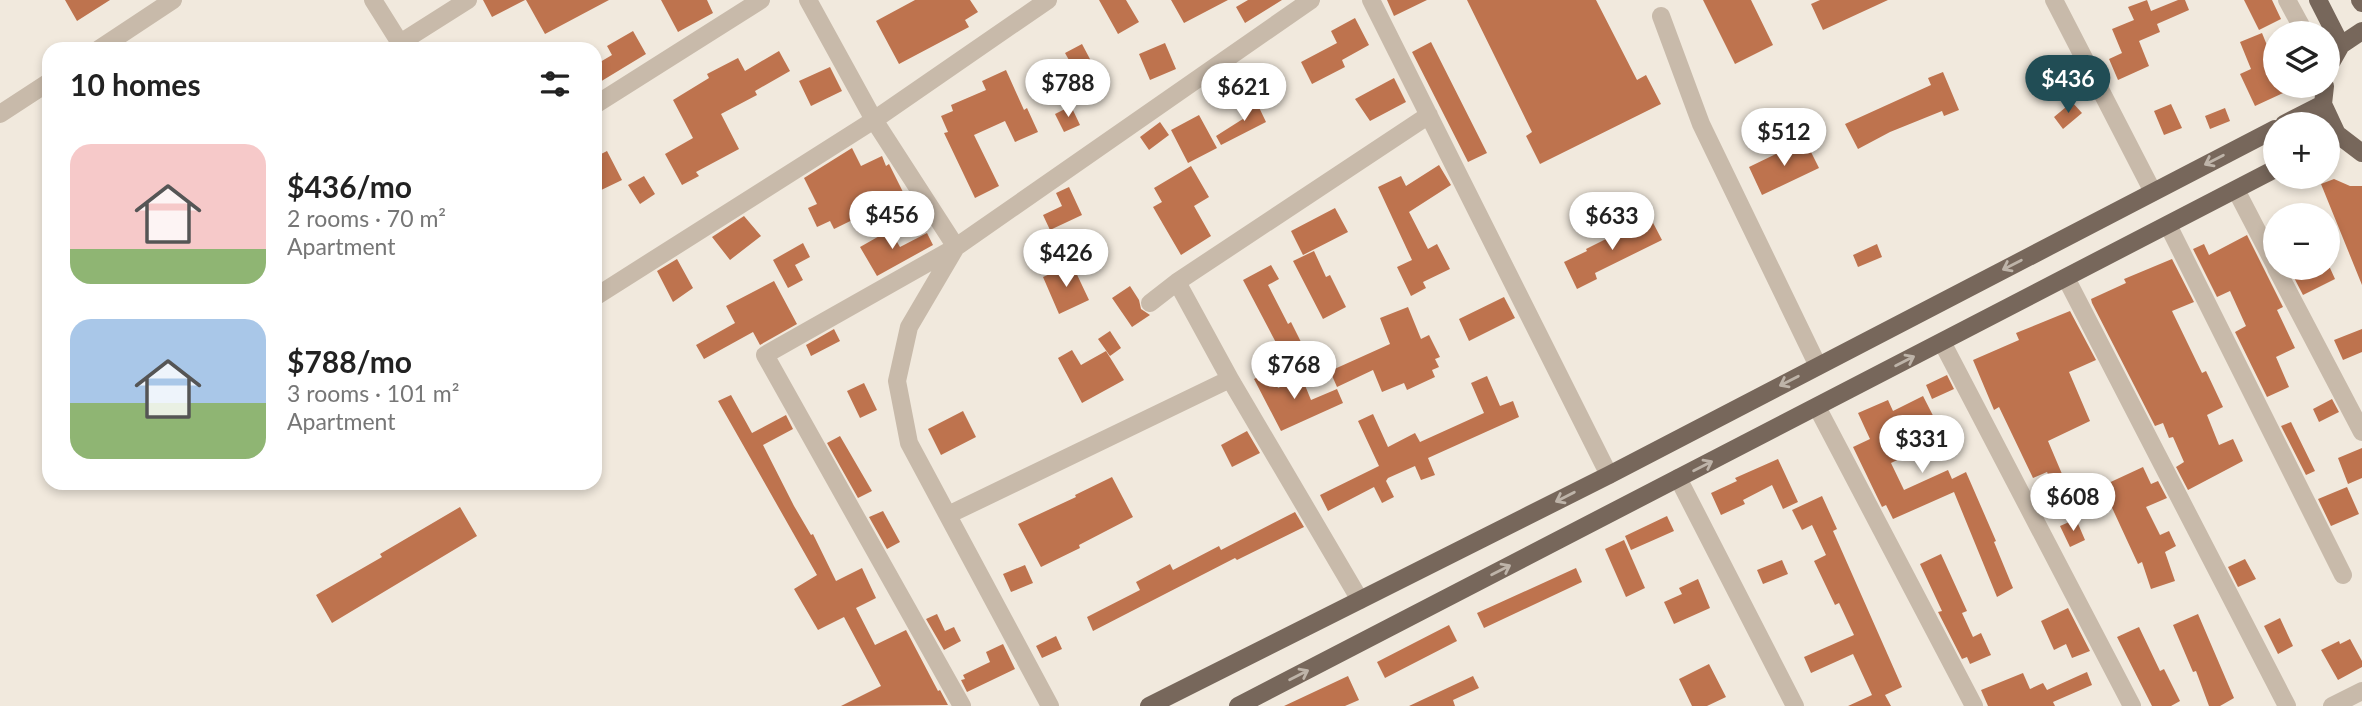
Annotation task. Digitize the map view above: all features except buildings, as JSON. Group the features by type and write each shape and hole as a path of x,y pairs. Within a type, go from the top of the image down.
{"main road":[{"path":"2318,0 2342,45"},
{"path":"2340,48 2362,31"},
{"path":"2301,112 2320,98"},
{"path":"1149,706 1609,475 2263,135"},
{"path":"2340,141 2362,153"},
{"path":"1238,706 2263,175"}],"street":[{"path":"110,42 173,0"},
{"path":"373,0 399,42"},
{"path":"402,42 468,0"},
{"path":"602,102 761,0"},
{"path":"808,0 874,120 956,247"},
{"path":"602,293 874,120 1048,0"},
{"path":"962,706 765,355 956,247 1311,0"},
{"path":"1371,0 1609,475"},
{"path":"2054,0 2152,192"},
{"path":"2287,0 2298,21"},
{"path":"1661,16 1701,124 1818,366"},
{"path":"0,114 42,87"},
{"path":"1150,303 1177,282 1429,114"},
{"path":"2236,190 2263,241"},
{"path":"2168,225 2343,575"},
{"path":"956,247 909,327 897,381 909,443 1049,706"},
{"path":"2066,278 2287,706"},
{"path":"2283,280 2362,432"},
{"path":"1177,282 1230,379 1360,600"},
{"path":"1942,342 2132,706"},
{"path":"948,514 1230,379"},
{"path":"1817,407 1974,706"},
{"path":"1678,478 1794,706"},
{"path":"2332,706 2362,691"}]}
